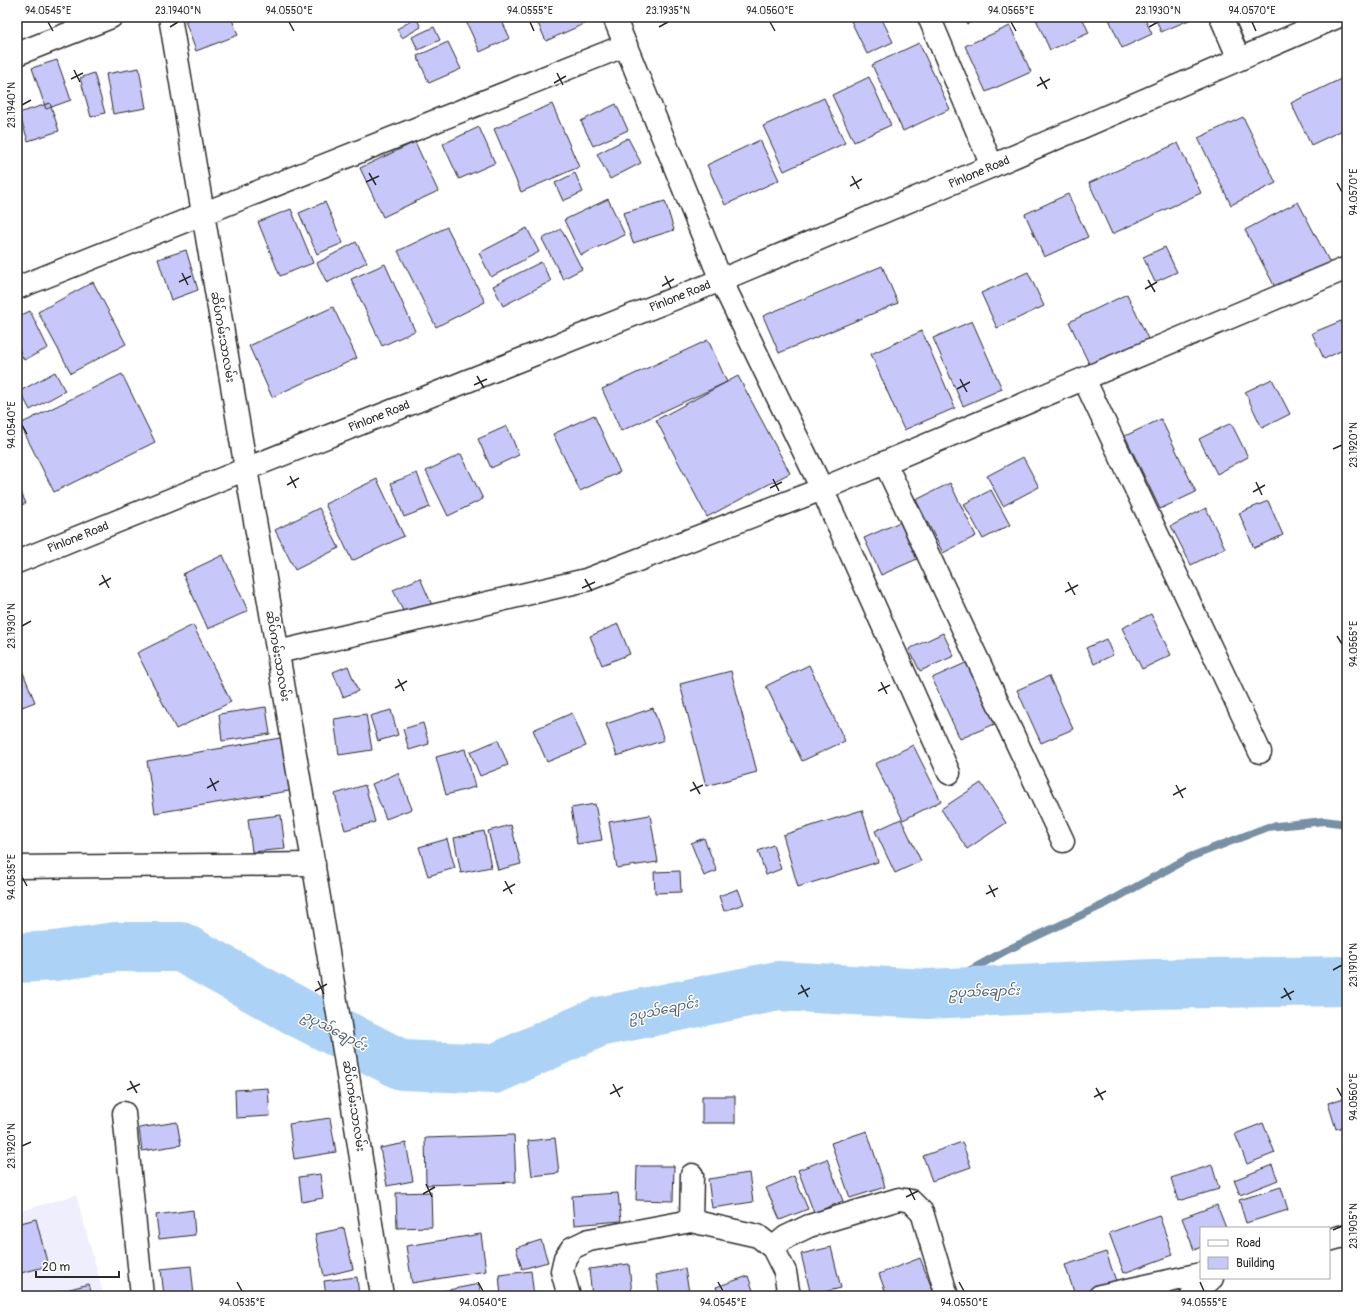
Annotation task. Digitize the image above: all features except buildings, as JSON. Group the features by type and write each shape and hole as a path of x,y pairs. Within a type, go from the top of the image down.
{"street":[{"path":"17,54 111,17"},
{"name":"ဆိပ်ကမ်းသာလမ်း","path":"170,17 356,1115 382,1296"},
{"path":"614,17 721,280 822,489 948,772"},
{"path":"929,17 992,166"},
{"path":"1221,17 1239,59"},
{"name":"Pinlone Road","path":"17,562 721,280 992,166 1337,17"},
{"path":"17,288 626,45"},
{"path":"278,652 586,580 822,489 1084,379 1346,273"},
{"path":"1084,379 1260,752"},
{"path":"884,463 1063,842"},
{"path":"17,867 314,864"},
{"path":"124,1113 142,1296"},
{"path":"692,1175 692,1220"},
{"path":"773,1248 786,1237 809,1226 898,1199 911,1201 922,1212 947,1296"},
{"path":"569,1296 562,1271 565,1258 572,1248 589,1240 692,1220 758,1236 773,1248 785,1272 789,1296"},
{"path":"1330,1240 1347,1235"},
{"path":"1100,1296 1200,1274"},
{"path":"1192,1296 1211,1279"}],"shaded area":[{"path":"76,1195 104,1296 17,1296 17,1212"}],"waterway":[{"path":"927,994 1005,951 1105,904 1190,857 1268,827 1324,821 1347,824"},
{"name":"ဥပုသ်ချောင်း","path":"17,958 55,956 115,947 181,947 300,1013 402,1065 494,1069 599,1022 778,986 927,994 1153,984 1347,981"}]}
